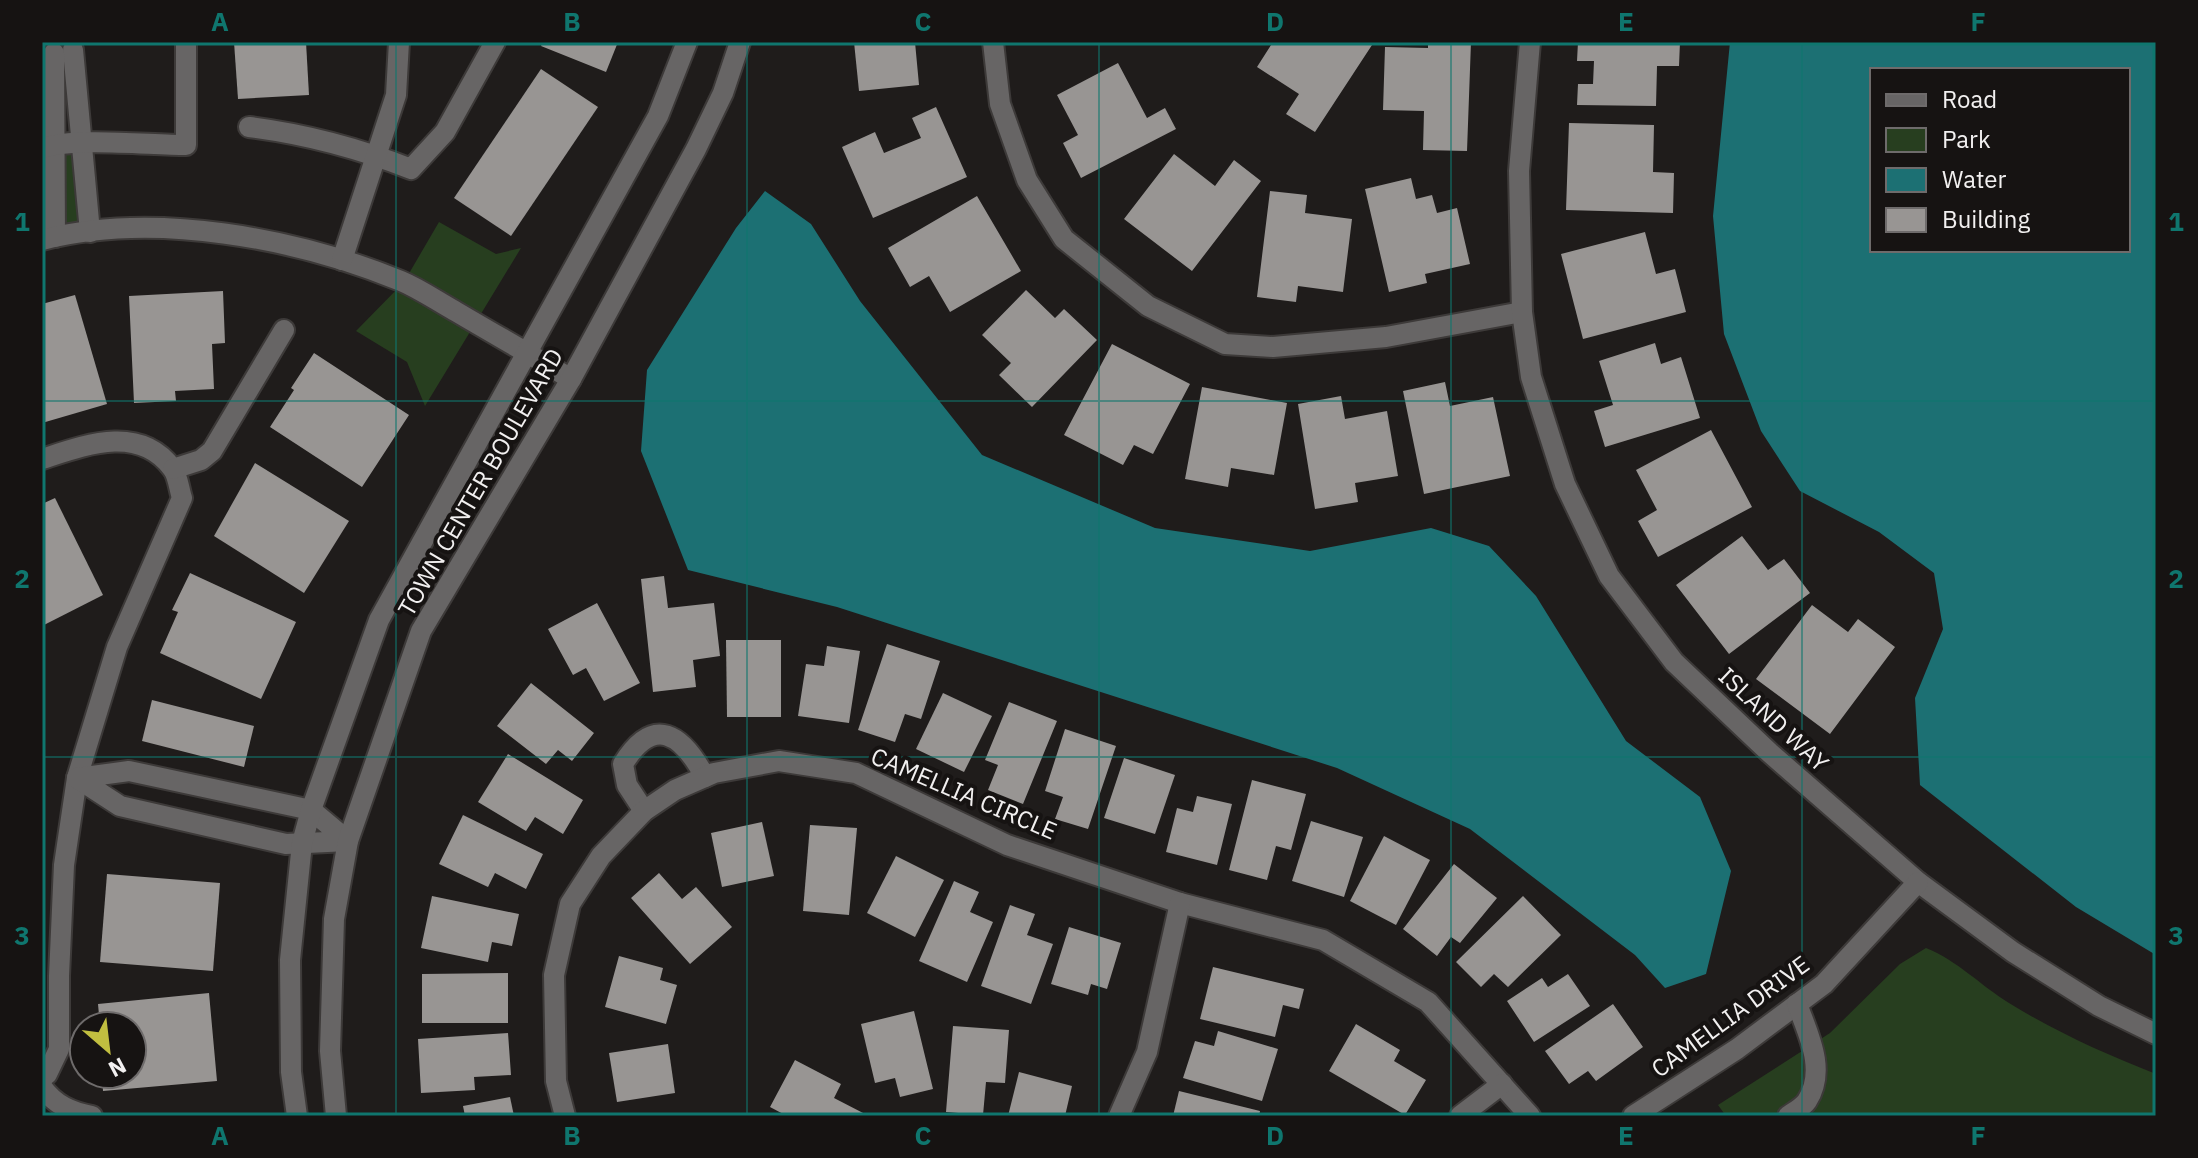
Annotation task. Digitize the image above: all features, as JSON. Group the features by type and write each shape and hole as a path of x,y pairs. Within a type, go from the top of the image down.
{"street":[{"path":"48,146 186,145 186,42"},
{"path":"342,260 396,95 399,42"},
{"path":"249,127 294,133 376,155 411,169 445,132 495,42"},
{"name":"TOWN CENTER BOULEVARD","path":"297,1116 291,1072 290,960 302,843 379,620 658,116 687,42"},
{"name":"TOWN CENTER BOULEVARD","path":"336,1116 330,1051 334,919 348,841 421,631 571,379 696,149 723,93 740,42"},
{"path":"993,42 1000,104 1027,180 1064,239 1148,306 1225,344 1273,347 1386,337 1522,312"},
{"name":"ISLAND WAY","path":"1530,42 1519,171 1522,312 1531,377 1565,484 1609,576 1674,662 1770,753 1918,882 2025,960 2099,1006 2156,1034"},
{"path":"63,49 82,144 90,232"},
{"path":"63,49 48,146 48,238 141,229 238,234 315,251 404,282 571,379"},
{"path":"173,469 201,460 222,439 284,330"},
{"path":"42,459 88,444 121,441 146,445 173,469 182,498 117,647 77,778 64,865 59,1049 42,1078"},
{"path":"644,811 627,785 623,764 635,744 656,734 673,736 687,748 705,777"},
{"name":"CAMELLIA CIRCLE","path":"565,1116 556,1081 554,975 570,904 601,856 644,811 675,790 705,777 779,761 856,773 1007,845 1180,903 1323,940 1428,1002 1530,1116"},
{"path":"77,778 129,771 311,810 348,841"},
{"path":"77,778 120,806 286,844 348,841"},
{"name":"CAMELLIA DRIVE","path":"1633,1116 1737,1049 1824,984 1918,882"},
{"path":"1119,1116 1147,1052 1180,903"},
{"path":"1788,1116 1807,1103 1814,1084 1816,1055 1797,1004"},
{"path":"1460,1116 1502,1084"},
{"path":"42,1087 50,1097 72,1112 92,1116"}],"green space":[{"path":"54,144 82,144 90,232 42,240 42,189 55,187"},
{"path":"439,222 496,254 521,248 425,406 407,362 356,331 404,282"},
{"path":"1926,948 2045,1024 2156,1074 2156,1116 1726,1116 1718,1105 1830,1033 1900,964"}],"water":[{"path":"1730,42 2156,42 2156,955 2076,907 1920,785 1915,698 1943,629 1934,573 1879,532 1800,491 1761,431 1724,334 1713,216"},
{"path":"765,191 811,224 860,301 982,455 1155,528 1310,551 1431,528 1489,546 1536,596 1626,741 1700,797 1731,871 1706,974 1665,988 1635,955 1470,829 1337,768 837,607 688,570 641,451 647,370 736,228"}],"building":[{"path":"234,42 306,42 309,95 238,99"},
{"path":"543,42 618,42 606,72 541,46"},
{"path":"854,42 915,42 919,85 859,91"},
{"path":"1273,42 1367,42 1372,45 1315,132 1286,114 1299,94 1257,67"},
{"path":"1428,42 1471,42 1467,151 1423,150 1424,111 1383,110 1385,47 1428,48"},
{"path":"1578,42 1680,42 1679,66 1657,66 1656,106 1577,105 1578,84 1593,84 1594,61 1577,61"},
{"path":"1118,63 1147,118 1165,108 1176,129 1081,178 1063,143 1078,135 1057,95"},
{"path":"541,69 598,107 511,236 454,198"},
{"path":"936,107 967,177 873,218 842,147 875,132 884,153 921,138 912,118"},
{"path":"1569,123 1654,125 1653,172 1674,173 1673,213 1566,210"},
{"path":"1174,154 1215,186 1234,160 1261,181 1192,271 1124,219"},
{"path":"1411,178 1416,199 1432,195 1437,213 1457,208 1470,264 1425,274 1427,283 1389,292 1365,189"},
{"path":"1270,191 1307,195 1305,213 1352,219 1343,292 1298,286 1296,302 1257,297"},
{"path":"977,196 1021,271 950,312 929,276 910,287 888,248"},
{"path":"1645,232 1656,274 1675,269 1686,312 1583,339 1561,254"},
{"path":"1026,290 1055,318 1064,309 1097,340 1032,407 999,375 1011,363 982,335"},
{"path":"223,291 225,343 212,344 214,389 175,391 176,401 134,403 129,296"},
{"path":"75,295 107,404 42,423 42,304"},
{"path":"1655,343 1661,364 1681,357 1700,418 1605,447 1594,411 1613,405 1599,361"},
{"path":"1112,344 1190,384 1153,454 1134,445 1123,465 1064,435"},
{"path":"314,353 409,415 362,487 270,427"},
{"path":"1445,382 1450,406 1493,397 1510,476 1424,494 1403,391"},
{"path":"1202,387 1287,403 1274,475 1231,468 1228,487 1185,479"},
{"path":"1341,396 1345,419 1387,411 1398,476 1355,483 1358,502 1315,509 1298,404"},
{"path":"1711,430 1752,507 1658,557 1638,521 1657,510 1636,470"},
{"path":"255,463 349,521 304,593 214,536"},
{"path":"55,498 103,595 42,626 42,504"},
{"path":"1742,536 1768,570 1784,559 1810,593 1729,654 1676,585"},
{"path":"190,573 296,622 261,699 160,653 178,612 172,610"},
{"path":"664,576 668,608 714,603 720,656 693,660 696,687 653,692 641,579"},
{"path":"597,603 640,683 604,701 586,668 573,675 548,629"},
{"path":"1812,605 1848,632 1858,619 1895,647 1830,734 1756,679"},
{"path":"726,640 781,640 781,717 727,717"},
{"path":"887,644 940,661 921,719 905,714 895,742 858,730"},
{"path":"827,646 860,651 849,723 798,716 806,664 824,666"},
{"path":"531,683 594,733 572,761 558,750 546,764 497,726"},
{"path":"943,693 992,716 964,772 916,749"},
{"path":"152,700 254,726 244,767 142,741"},
{"path":"1009,702 1057,721 1023,804 988,790 998,765 985,760"},
{"path":"1065,729 1116,746 1088,829 1055,819 1063,797 1045,791"},
{"path":"508,754 583,800 563,834 535,817 526,831 478,802"},
{"path":"1124,758 1175,775 1155,834 1104,818"},
{"path":"1252,780 1306,794 1291,850 1276,846 1267,880 1229,870"},
{"path":"1197,796 1232,804 1217,865 1166,852 1177,808 1193,812"},
{"path":"463,815 543,854 526,889 495,873 488,887 439,864"},
{"path":"1311,821 1363,837 1344,897 1292,881"},
{"path":"762,822 774,876 722,887 711,833"},
{"path":"810,825 857,828 849,915 803,911"},
{"path":"1384,836 1430,860 1396,925 1350,901"},
{"path":"896,856 944,880 915,937 867,913"},
{"path":"1454,864 1497,898 1460,943 1451,937 1437,956 1403,929"},
{"path":"659,873 682,899 696,887 732,927 690,964 631,898"},
{"path":"107,874 220,883 213,971 100,962"},
{"path":"954,881 979,892 970,912 993,922 967,982 919,961"},
{"path":"432,896 519,914 512,946 492,942 488,962 421,948"},
{"path":"1523,896 1561,935 1508,987 1494,974 1481,987 1456,962"},
{"path":"1010,905 1035,914 1027,935 1053,944 1031,1004 981,986"},
{"path":"1069,927 1121,943 1107,989 1091,984 1088,995 1051,984"},
{"path":"619,956 663,968 660,980 677,985 666,1024 605,1007"},
{"path":"1213,967 1304,989 1299,1009 1283,1005 1275,1037 1200,1019"},
{"path":"508,973 508,1023 422,1023 422,974"},
{"path":"1568,974 1590,1006 1534,1042 1507,1001 1542,978 1548,987"},
{"path":"209,993 217,1081 148,1087 148,1010 99,1010 98,1004"},
{"path":"1613,1004 1643,1047 1596,1081 1588,1071 1569,1084 1545,1051"},
{"path":"914,1011 933,1089 900,1097 895,1078 875,1083 861,1024"},
{"path":"1356,1024 1400,1050 1394,1061 1426,1080 1405,1115 1329,1071"},
{"path":"953,1026 1009,1030 1005,1083 986,1082 983,1115 946,1112"},
{"path":"1218,1031 1278,1049 1262,1101 1183,1078 1195,1041 1214,1046"},
{"path":"508,1033 511,1075 474,1077 475,1090 421,1093 418,1039"},
{"path":"668,1044 675,1093 617,1102 609,1053"},
{"path":"795,1060 841,1084 834,1098 865,1114 787,1116 770,1107"},
{"path":"1019,1072 1072,1086 1065,1116 1008,1116"},
{"path":"1179,1091 1260,1111 1259,1116 1173,1116"},
{"path":"510,1097 514,1116 465,1116 463,1106"}]}
